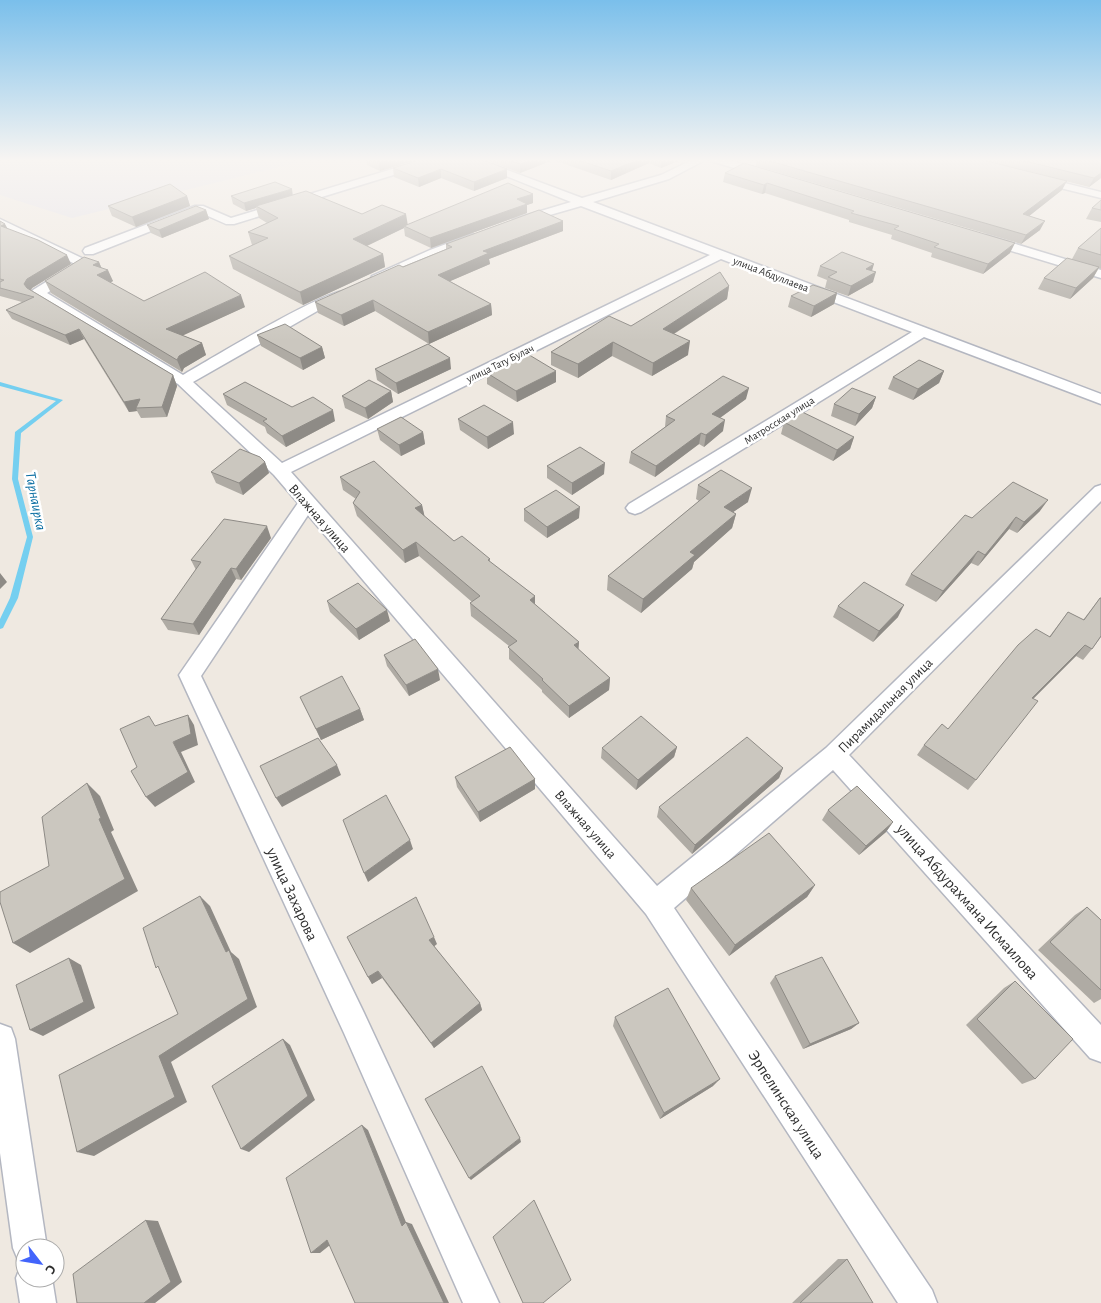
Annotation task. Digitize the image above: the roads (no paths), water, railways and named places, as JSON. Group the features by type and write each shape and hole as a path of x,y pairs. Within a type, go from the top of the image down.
{"street":[{"path":"90,251 169,220"},
{"path":"225,220 230,222 237,220"},
{"path":"502,227 521,220"},
{"name":"улица Абдуллаева","path":"632,220 1101,399"},
{"name":"Влажная улица","path":"0,222 84,264 38,293 183,381 280,470 656,905"},
{"path":"183,381 314,307 434,253 485,234"},
{"path":"978,237 1101,274"},
{"name":"улица Тату Булач","path":"280,470 720,254"},
{"name":"Матросская улица","path":"635,508 923,331"},
{"name":"Пирамидальная улица","path":"656,905 834,755 1101,491"},
{"name":"улица Захарова","path":"307,503 190,675 354,1023 482,1303"},
{"name":"улица Абдурахмана Исмаилова","path":"834,755 1101,1047"},
{"name":"Эрпелинская улица","path":"656,905 919,1303"},
{"path":"0,1039 29,1238"},
{"path":"36,1288 38,1303"}],"waterway":[{"name":"Тарнаирка","path":"0,384 60,400 18,432 15,479 30,537 14,598 0,626"}]}
